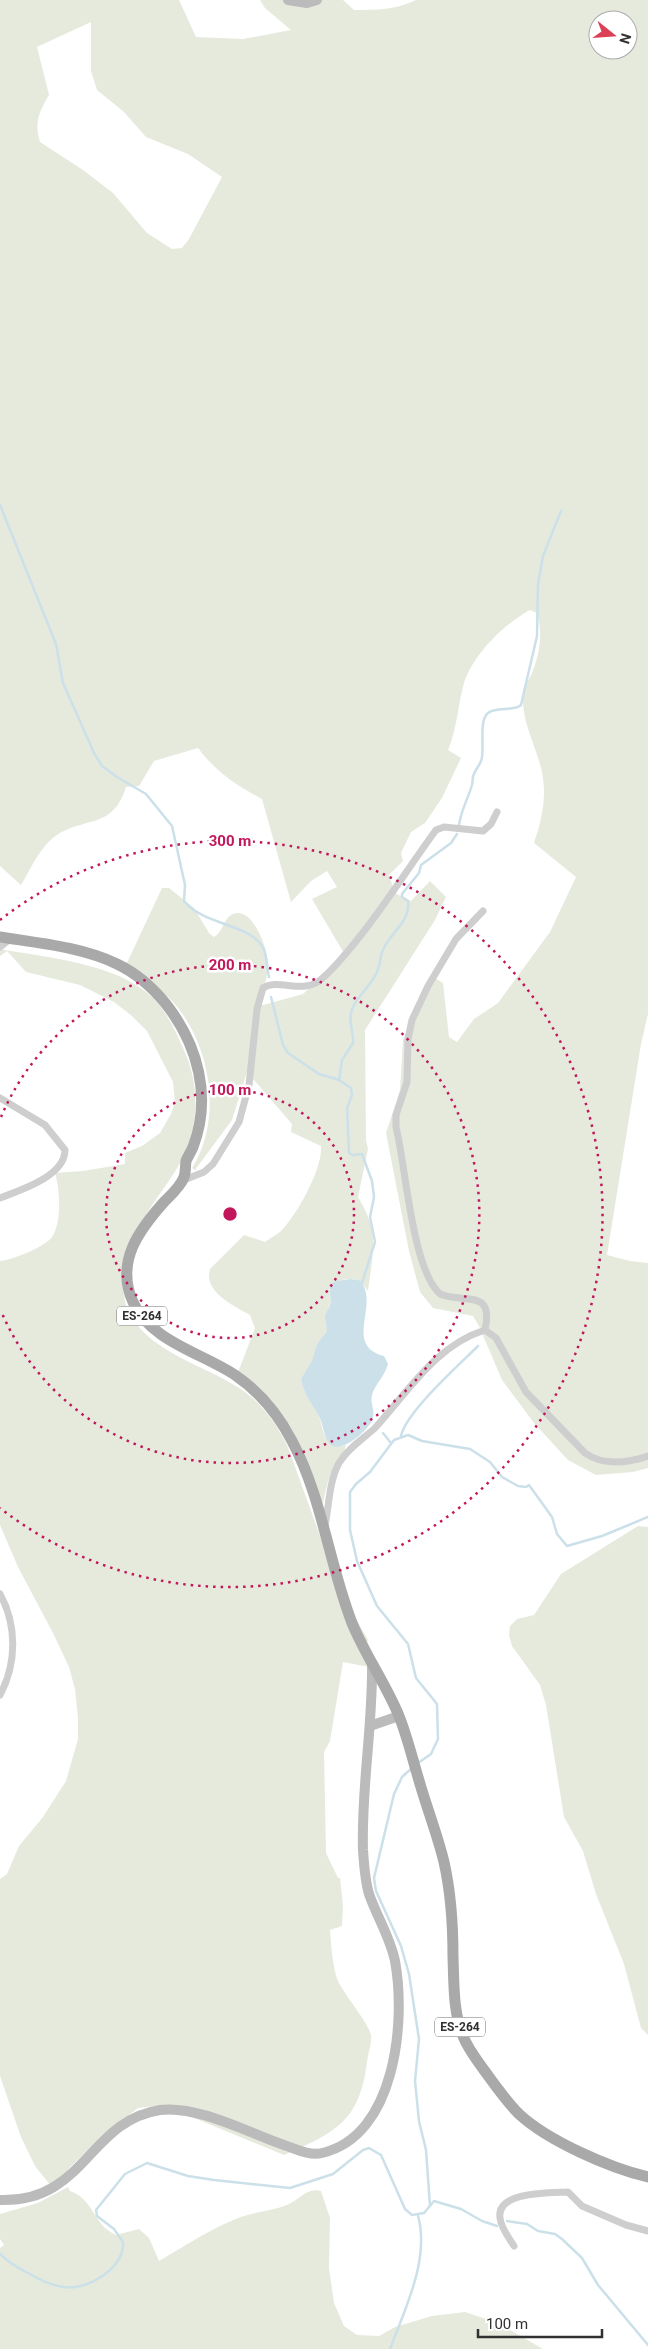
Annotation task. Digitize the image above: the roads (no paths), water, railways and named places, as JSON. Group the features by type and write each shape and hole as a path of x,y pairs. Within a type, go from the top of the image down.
{"main road":[{"name":"ES-264","path":"5,938 77,952 115,963 145,982 176,1016 188,1038 200,1077 199,1124 194,1146 186,1163 184,1180 144,1224 129,1252 127,1276 133,1302 150,1325 171,1340 232,1373 249,1385 278,1416 294,1445 324,1531 353,1626 399,1716 444,1864 450,1897 455,1998 458,2020 463,2037 473,2055 521,2116 540,2130 620,2169 648,2177"}],"street":[{"path":"288,0 307,3 317,0"},
{"path":"184,1180 204,1172 213,1164 239,1122 249,1085 257,1009 263,988 270,985 308,987 318,982 336,966 363,932 436,830 444,828 483,831 491,824 496,812"},
{"path":"483,911 456,939 428,986 412,1020 408,1039 407,1082 396,1115 396,1127 412,1216 428,1279 440,1294 480,1301 486,1308 488,1317 485,1330"},
{"path":"0,947 5,938"},
{"path":"0,1098 46,1125 65,1150 64,1160 44,1179 0,1198"},
{"path":"485,1330 496,1338 526,1392 585,1453 595,1459 610,1461 630,1460 648,1456"},
{"path":"324,1531 333,1476 344,1455 389,1413 431,1363 468,1335 485,1330"},
{"path":"0,1594 9,1615 13,1651 10,1672 0,1694"},
{"path":"0,2200 24,2200 52,2189 82,2164 121,2124 136,2116 150,2112 167,2109 208,2117 312,2154 334,2149 346,2143 368,2121 387,2086 397,2040 398,2018 394,1960 387,1934 369,1893 363,1850 364,1795 370,1726 372,1664"},
{"path":"370,1726 399,1716"},
{"path":"514,2246 500,2221 499,2216 502,2207 510,2199 531,2195 568,2192 582,2206 648,2231"}],"water":[{"path":"359,1280 365,1289 367,1300 364,1333 366,1343 372,1350 384,1356 388,1364 372,1395 373,1418 371,1422 355,1439 336,1447 327,1440 321,1421 307,1396 301,1379 312,1361 317,1344 327,1331 325,1316 331,1302 329,1285 336,1281"}],"waterway":[{"path":"0,505 56,644 63,683 94,753 102,766 146,794 172,826 185,885 184,901 204,916 239,929 258,941 265,953 269,977"},
{"path":"459,825 472,785 473,775 482,759 485,716 492,711 514,708 521,705 537,636 538,584 543,556 561,511"},
{"path":"339,1080 342,1060 353,1043 350,1019 352,1010 377,972 381,955 387,942 406,915 408,901 402,897 402,894 419,873 421,865 451,843 457,834"},
{"path":"271,997 283,1045 288,1053 319,1074 339,1080 351,1088 352,1095 347,1108 349,1153 353,1155 362,1154 372,1181 374,1197 370,1217 375,1242 361,1286"},
{"path":"401,1436 412,1414 478,1346"},
{"path":"383,1433 391,1443"},
{"path":"418,1763 431,1754 438,1739 437,1704 416,1678 408,1644 377,1606 357,1561 350,1530 350,1492 370,1472 394,1440 408,1435 422,1441 470,1449 490,1462 502,1477 518,1486 526,1487 529,1485 552,1517 557,1534 567,1546 602,1536 648,1517"},
{"path":"412,1768 402,1777 394,1794 374,1878 376,1891 401,1946 409,1974 419,2039 415,2081 419,2121 426,2150 430,2206"},
{"path":"0,2254 17,2267 49,2284 69,2287 89,2284 109,2271 118,2261 123,2242 114,2229 97,2216 96,2210 125,2174 147,2163 188,2176 290,2188 333,2174 363,2150 369,2148 381,2155 405,2209 412,2215 424,2213 434,2201 461,2209 482,2221 497,2226"},
{"path":"390,2349 409,2301 418,2266 421,2249 421,2232 418,2216"},
{"path":"507,2221 527,2224 538,2231 555,2234 562,2239 582,2258 598,2285 648,2345"}]}
